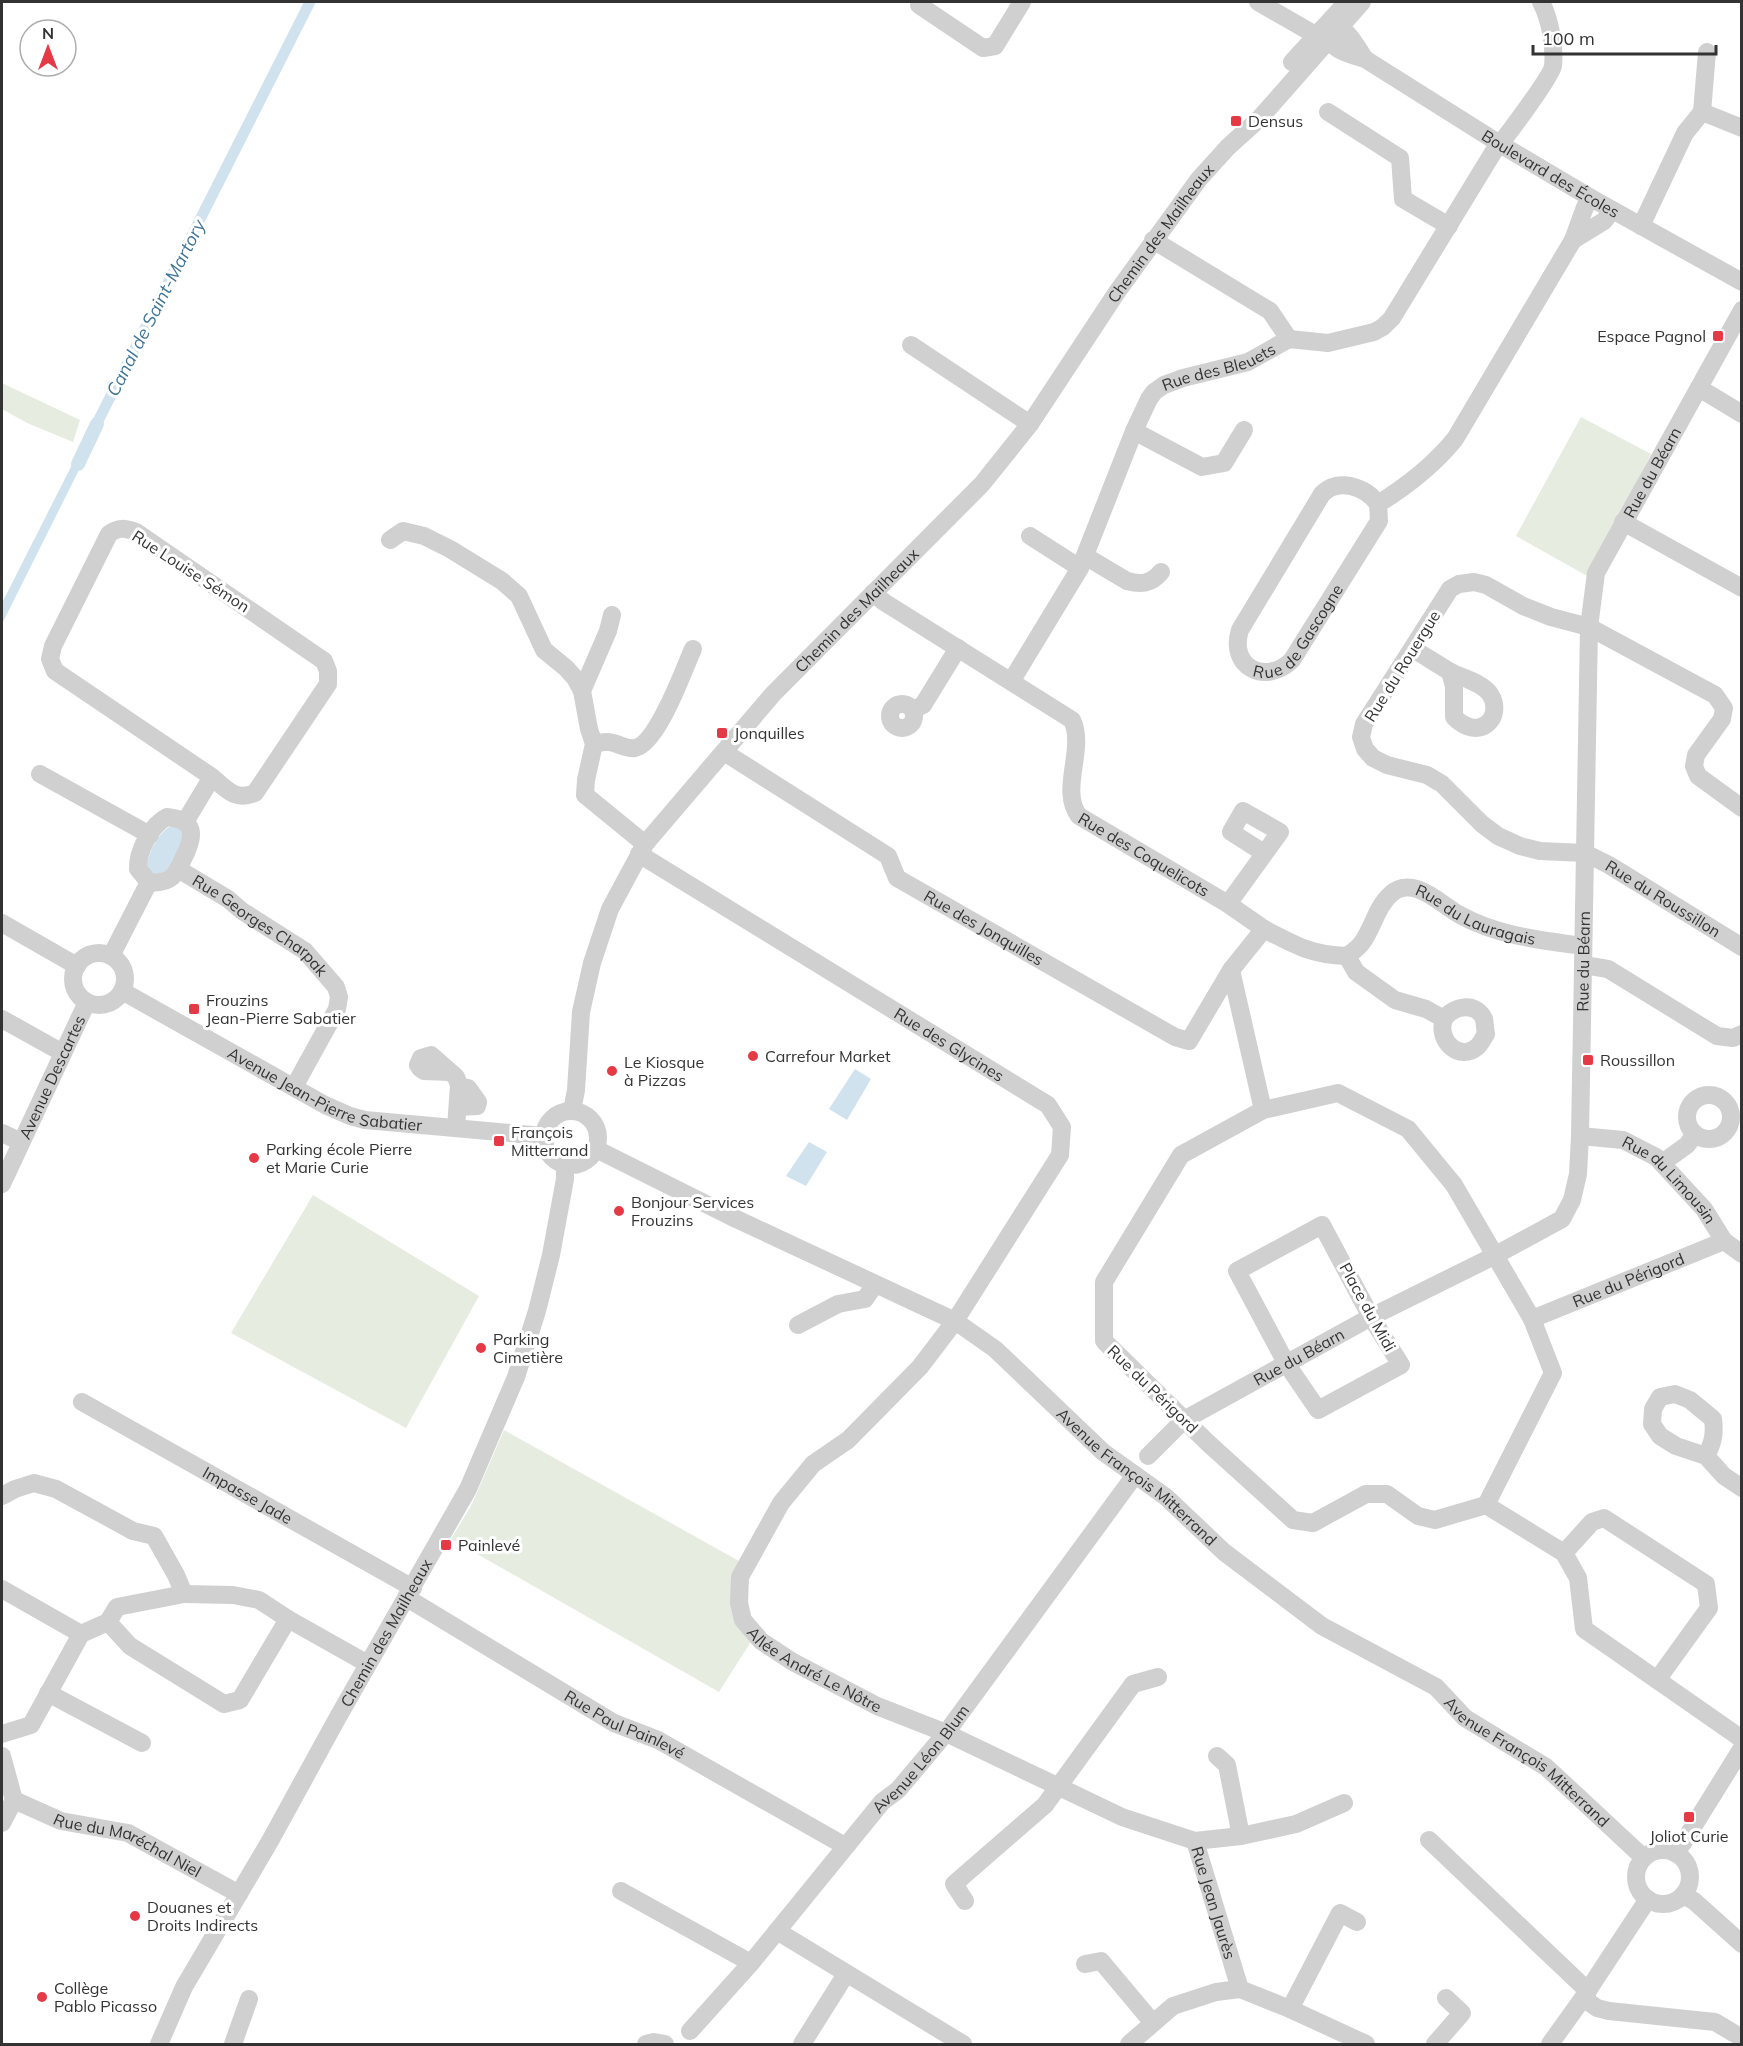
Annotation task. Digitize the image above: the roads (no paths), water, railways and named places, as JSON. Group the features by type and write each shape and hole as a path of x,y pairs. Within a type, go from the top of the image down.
{"street":[{"path":"919,5 983,48 995,46 1022,2"},
{"path":"1258,2 1327,31"},
{"name":"Chemin des Mailheaux","path":"572,1111 576,1090 581,1012 592,963 610,909 642,849 773,694 982,484 1030,424 1153,240 1199,178 1260,118 1347,2"},
{"name":"Chemin des Mailheaux","path":"1327,31 1362,2"},
{"name":"Rue des Bleuets","path":"1012,680 1083,562 1134,431 1154,392 1164,385 1183,378 1248,362 1289,339 1328,343 1374,332 1392,318 1500,144 1553,69 1547,20 1541,2"},
{"name":"Boulevard des Écoles","path":"1327,31 1365,59 1500,144 1612,210 1742,282"},
{"path":"1641,226 1684,133 1702,112 1707,52"},
{"path":"1328,112 1400,158 1403,199 1449,226"},
{"path":"1702,112 1742,128"},
{"path":"1378,504 1423,473 1455,439 1574,240 1591,198"},
{"path":"1574,240 1604,222 1612,210"},
{"path":"1153,240 1270,311 1289,339"},
{"name":"Rue du Béarn","path":"1148,1456 1184,1420 1371,1317 1494,1256 1562,1219 1572,1200 1578,1174 1580,1136 1589,627 1596,573 1742,310"},
{"path":"911,345 1030,424"},
{"path":"1699,388 1742,414"},
{"path":"1134,431 1202,467 1224,463 1244,430"},
{"name":"Rue de Gascogne","path":"1347,485 1368,494 1378,504 1378,521 1292,660 1286,666 1272,672 1263,673 1246,666 1238,653 1240,630 1322,494 1333,486 1347,485"},
{"path":"1623,522 1742,588"},
{"name":"Rue Louise Sémon","path":"115,529 136,532 324,660 328,671 328,684 255,793 245,797 234,795 212,777 55,671 50,660 53,646 109,534 115,529"},
{"path":"390,540 403,531 424,536 450,549 511,587 519,596 544,650 570,673 582,691 594,744 602,741 634,748 642,744 657,727 665,713 693,649"},
{"path":"1030,536 1133,583 1149,582 1161,572"},
{"name":"Rue du Rouergue","path":"1585,853 1540,851 1520,846 1498,836 1482,824 1442,784 1426,776 1387,765 1373,758 1365,749 1361,737 1364,724 1450,589 1459,584 1474,582 1486,585 1522,606 1551,617 1589,627 1715,695 1724,708 1722,719 1696,755 1694,766 1698,776 1742,808"},
{"name":"Rue des Coquelicots","path":"873,593 1072,720 1076,735 1072,805 1079,816 1228,904 1264,929"},
{"path":"582,691 608,631 612,615"},
{"path":"913,710 924,705 958,648"},
{"path":"1413,649 1450,672"},
{"name":"Rue des Glycines","path":"594,744 585,795 642,849 1048,1105 1062,1127 1060,1155 955,1321"},
{"name":"Rue des Jonquilles","path":"724,752 888,856 897,878 1175,1037 1189,1041 1231,970"},
{"path":"40,774 150,835"},
{"path":"185,822 212,777"},
{"path":"167,817 185,822 193,836 178,869 172,877 165,881 149,882 138,869 138,861 139,854 150,835 159,821 167,817"},
{"path":"1228,904 1264,853"},
{"name":"Rue du Roussillon","path":"1585,853 1610,865 1742,947"},
{"name":"Rue Georges Charpak","path":"178,869 228,899 242,911 305,951 336,987 339,997 337,1009 294,1087"},
{"path":"111,956 149,882"},
{"name":"Rue du Lauragais","path":"1347,956 1361,944 1379,910 1392,892 1406,887 1420,889 1460,915 1501,933 1583,945"},
{"path":"2,924 77,966"},
{"path":"1263,1110 1231,970 1264,929 1307,951 1329,956 1347,956 1356,972 1395,1000 1426,1009 1443,1019"},
{"path":"102,953 111,956 124,971 125,985 122,991 111,1002 95,1004 87,1002 81,997 74,982 77,966 84,958 92,954 102,953"},
{"path":"1584,965 1608,969 1717,1036 1733,1038 1742,1034"},
{"name":"Avenue Jean-Pierre Sabatier","path":"122,991 325,1105 358,1118 543,1136"},
{"name":"Avenue Descartes","path":"2,1184 87,1002"},
{"path":"2,1019 63,1053"},
{"path":"454,1079 468,1088 478,1102 477,1106 472,1108 458,1107 456,1128"},
{"name":"Rue du Périgord","path":"1338,1093 1408,1130 1455,1185 1494,1256 1532,1319 1553,1373 1486,1505 1435,1520 1418,1516 1387,1494 1366,1494 1313,1523 1293,1520 1184,1420 1104,1341 1104,1282 1181,1155 1263,1110 1338,1093"},
{"path":"1703,1095 1716,1096 1727,1103 1732,1114 1735,1134 1715,1139 1703,1139 1695,1134 1689,1126 1687,1114 1693,1102 1703,1095"},
{"path":"572,1111 581,1113 594,1124 598,1141 591,1157 575,1166 558,1163 547,1153 543,1136 546,1126 553,1117 562,1112 572,1111"},
{"path":"2,1132 21,1142"},
{"path":"1662,1163 1687,1145 1695,1134"},
{"name":"Rue du Limousin","path":"1580,1136 1623,1140 1656,1157 1704,1209 1724,1241 1742,1254"},
{"name":"Avenue François Mitterrand","path":"596,1149 732,1217 955,1321 995,1348 1103,1452 1166,1497 1224,1552 1322,1626 1436,1687 1465,1718 1546,1767 1644,1858"},
{"name":"Chemin des Mailheaux","path":"159,2044 184,1987 468,1489 516,1377 537,1311 551,1255 565,1179 565,1165"},
{"name":"Place du Midi","path":"1322,1225 1371,1317 1401,1365 1318,1410 1286,1363 1237,1271 1322,1225"},
{"name":"Rue du Périgord","path":"1532,1319 1724,1241"},
{"path":"798,1325 838,1304 866,1299 875,1284"},
{"name":"Allée André Le Nôtre","path":"946,1733 877,1706 793,1662 761,1641 743,1620 738,1589 746,1563 757,1548 780,1503 813,1464 848,1440 920,1367 955,1321"},
{"name":"Impasse Jade","path":"82,1402 410,1593"},
{"path":"1706,1456 1724,1476 1742,1488"},
{"name":"Avenue Léon Blum","path":"690,2031 751,1963 882,1802 898,1790 946,1733 1135,1476"},
{"path":"2,1496 34,1483 56,1489 133,1531 154,1536 184,1594"},
{"path":"1486,1505 1564,1553 1578,1578 1584,1629 1742,1739"},
{"path":"1564,1553 1592,1522 1604,1518 1706,1584 1709,1608 1657,1680"},
{"path":"2,1589 81,1634"},
{"name":"Rue Paul Painlevé","path":"410,1593 614,1723 658,1740 845,1846"},
{"path":"2,1734 31,1725 81,1634 108,1622 117,1607 184,1594 233,1595 259,1600 368,1664"},
{"path":"108,1622 130,1646 224,1704 240,1700 288,1619"},
{"path":"965,1901 954,1884 1045,1805 1133,1684 1158,1677"},
{"path":"48,1693 142,1743"},
{"name":"Rue Jean Jaurès","path":"946,1733 1122,1817 1195,1841 1240,1989"},
{"path":"1675,1853 1742,1748"},
{"path":"2,1756 14,1800 2,1823"},
{"path":"1217,1756 1227,1765 1241,1836"},
{"name":"Rue du Maréchal Niel","path":"14,1800 61,1821 128,1833 238,1894"},
{"path":"1195,1841 1241,1836 1296,1824 1344,1803"},
{"path":"1429,1840 1597,2008 1715,2022 1742,2038"},
{"path":"1659,1850 1675,1853 1682,1858 1689,1872 1689,1880 1683,1895 1675,1901 1666,1904 1656,1903 1648,1899 1639,1889 1637,1869 1644,1858 1659,1850"},
{"path":"621,1891 751,1963"},
{"path":"1683,1895 1694,1901 1742,1944"},
{"path":"1550,2044 1648,1899"},
{"path":"1290,2009 1340,1914 1357,1922"},
{"path":"777,1931 963,2044"},
{"path":"1085,1964 1101,1961 1153,2022"},
{"path":"802,2044 846,1974"},
{"path":"1129,2044 1173,2006 1216,1992 1240,1989 1290,2009 1331,2038 1366,2044"},
{"path":"233,2044 249,1998"},
{"path":"1435,2044 1462,2013 1446,1998"},
{"path":"646,2044 654,2042 665,2044"}],"water":[{"path":"304,2 316,2 94,442 89,441 85,436 92,421"},
{"path":"83,445 89,450 2,624 2,603"},
{"path":"172,825 182,830 184,841 166,871 158,875 151,873 146,867 149,855 158,838"},
{"path":"855,1069 871,1079 847,1120 829,1109"},
{"path":"809,1142 827,1152 806,1186 786,1176"}],"waterway":[{"name":"Canal de Saint-Martory","path":"78,464 97,424"}],"place":[{"name":"Densus","path":"1236,121"},
{"name":"Espace Pagnol","path":"1718,336"},
{"name":"Jonquilles","path":"722,733"},
{"name":"Frouzins Jean-Pierre Sabatier","path":"194,1009"},
{"name":"Carrefour Market","path":"753,1056"},
{"name":"Roussillon","path":"1588,1060"},
{"name":"Le Kiosque à Pizzas","path":"612,1071"},
{"name":"François Mitterrand","path":"499,1141"},
{"name":"Parking école Pierre et Marie Curie","path":"254,1158"},
{"name":"Bonjour Services Frouzins","path":"619,1211"},
{"name":"Parking Cimetière","path":"481,1348"},
{"name":"Painlevé","path":"446,1545"},
{"name":"Joliot Curie","path":"1689,1817"},
{"name":"Douanes et Droits Indirects","path":"135,1916"},
{"name":"Collège Pablo Picasso","path":"42,1997"}]}
